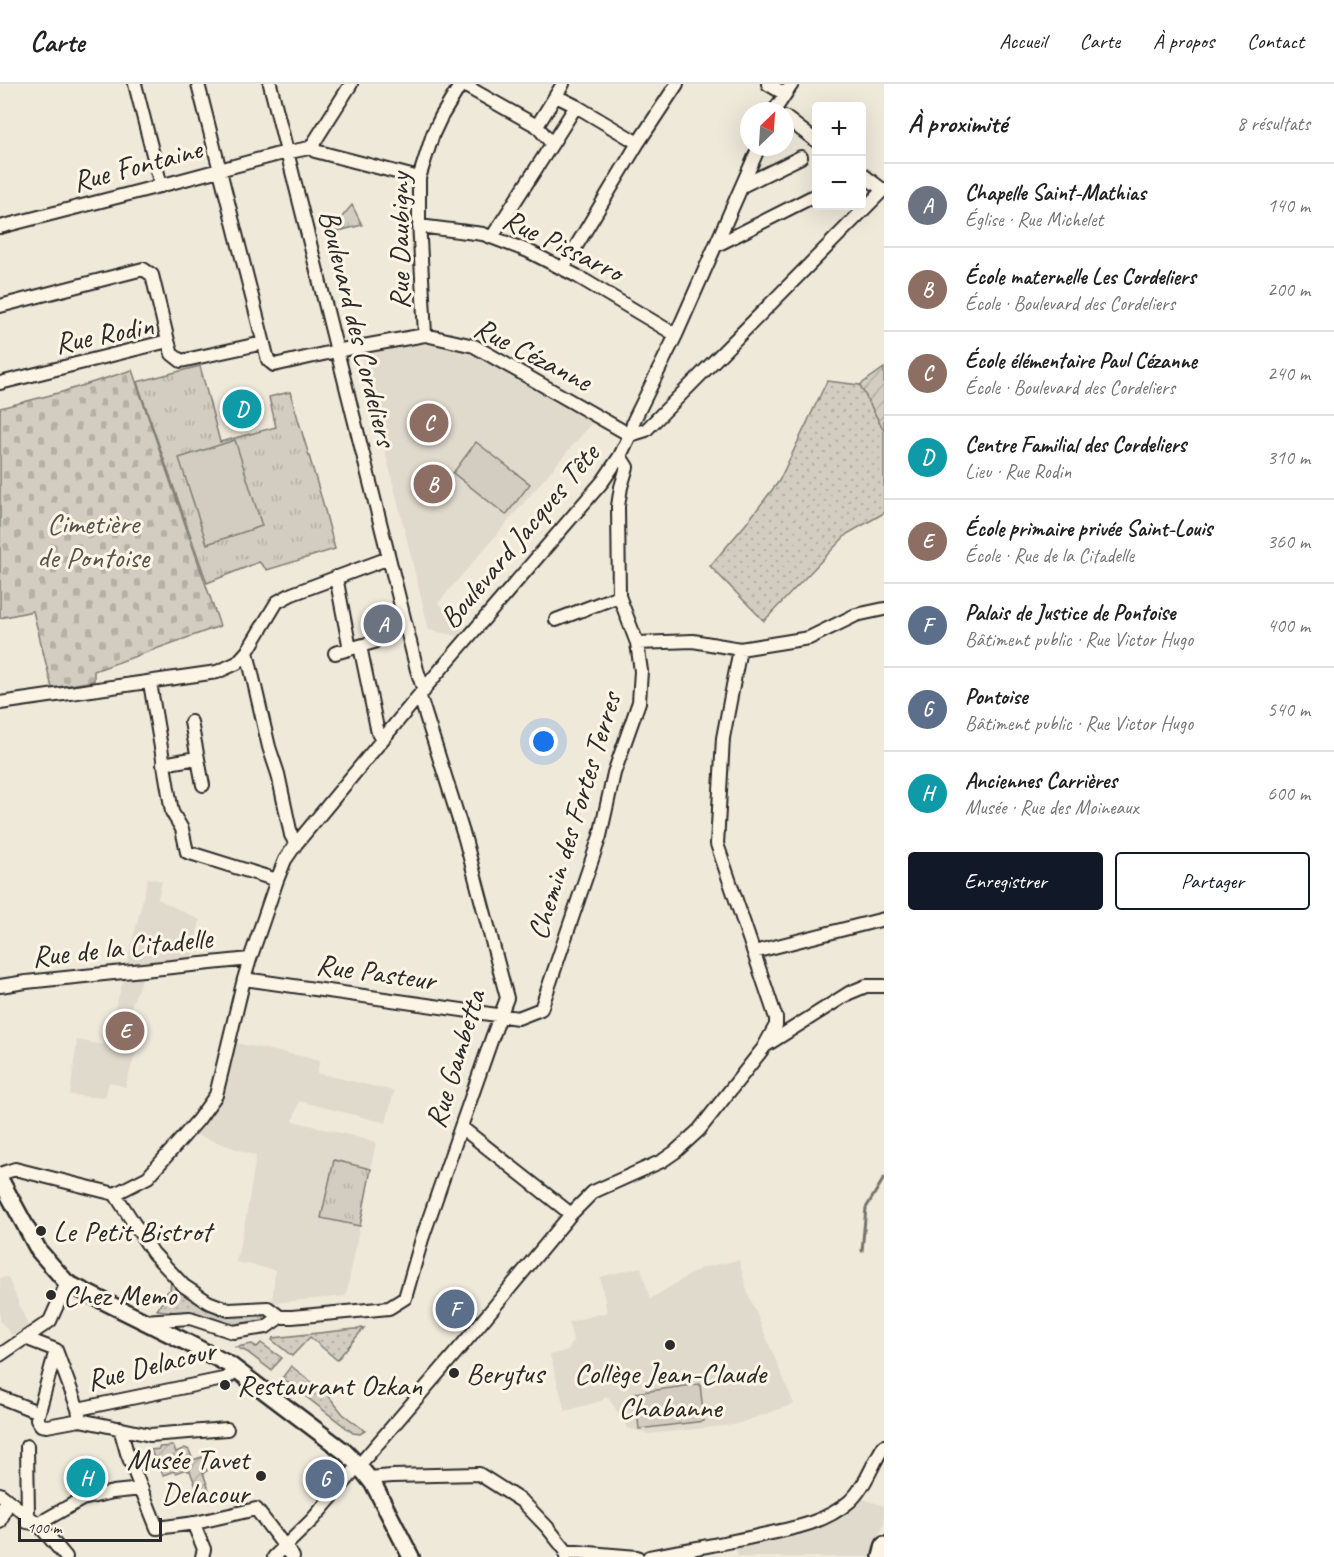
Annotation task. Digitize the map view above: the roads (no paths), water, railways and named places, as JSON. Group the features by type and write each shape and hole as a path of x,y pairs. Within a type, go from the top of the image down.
{"main road":[{"path":"0,1179 39,1251 67,1283 206,1352 236,1370 345,1452 369,1478 411,1557"}],"street":[{"path":"135,84 161,186"},
{"path":"198,84 268,360 274,365 338,351"},
{"name":"Boulevard des Cordeliers","path":"270,84 422,694"},
{"path":"351,84 313,144 315,152 419,178"},
{"path":"461,84 537,126 552,144"},
{"name":"Rue Daubigny","path":"425,335 419,226 419,178 433,134 461,84"},
{"path":"537,126 563,84"},
{"path":"563,268 638,143 677,84"},
{"path":"768,84 788,89"},
{"path":"556,96 638,143"},
{"path":"492,237 576,106"},
{"path":"794,124 812,138"},
{"name":"Rue Fontaine","path":"0,226 161,186 219,169 314,147"},
{"path":"630,435 634,420 676,335 755,156"},
{"path":"744,185 801,157"},
{"path":"866,177 883,189"},
{"name":"Boulevard Jacques Tête","path":"115,1194 148,1177 198,1120 216,1095 250,959 285,860 296,844 603,481 620,456 630,435 646,430 883,189"},
{"path":"717,245 812,197"},
{"name":"Rue Pissarro","path":"419,226 483,234 528,251 563,268 676,335"},
{"path":"0,306 143,269 152,274 168,341"},
{"name":"Rue Cézanne","path":"338,351 425,335 474,346 630,435"},
{"name":"Rue Rodin","path":"0,383 168,341 172,354 181,361 263,343"},
{"name":"Chemin des Fortes Terres","path":"500,1016 518,1018 541,1009 600,836 614,773 639,702 640,671 637,643 619,596 618,506 627,466 620,456"},
{"path":"0,703 217,672 237,663 248,652 277,602 292,594 389,558"},
{"path":"336,577 378,733 382,740"},
{"path":"556,620 619,596"},
{"path":"637,643 693,641 740,649 809,638 856,615 884,609"},
{"path":"335,653 374,642"},
{"path":"274,1557 290,1552 312,1520 593,1192 662,1161 675,1152 699,1130 765,1046 777,1022 717,844 723,738 740,649"},
{"path":"248,652 268,747 278,774 291,835 296,844"},
{"path":"150,683 172,812 182,829 187,852 277,880"},
{"name":"Rue Gambetta","path":"280,1317 389,1308 405,1298 422,1239 507,998 465,839 422,694"},
{"path":"191,722 203,785"},
{"path":"163,764 197,758"},
{"path":"754,952 884,919"},
{"name":"Rue de la Citadelle","path":"0,986 250,959"},
{"name":"Rue Pasteur","path":"244,979 500,1016"},
{"path":"765,1046 849,993 866,986 884,986"},
{"path":"461,1127 572,1214"},
{"path":"0,1174 15,1169 115,1194 153,1252 184,1286 208,1302 229,1310 268,1308 280,1317 266,1328 233,1332 190,1318 144,1321"},
{"path":"0,1355 50,1321 67,1283"},
{"path":"25,1338 56,1350 79,1414 120,1428 150,1434 227,1430"},
{"name":"Rue Delacour","path":"56,1350 37,1419 41,1425 47,1426 79,1414 223,1379 236,1370"},
{"path":"0,1397 30,1409"},
{"path":"120,1428 127,1453 157,1528 193,1523 256,1509 290,1552"},
{"path":"27,1446 31,1520"},
{"path":"655,1556 804,1526 817,1521 851,1500 860,1489 884,1446"},
{"path":"369,1478 479,1474 523,1502 547,1527 567,1555 637,1557"},
{"path":"31,1520 82,1499 113,1492 142,1489"},
{"path":"0,1494 31,1520 66,1557"},
{"path":"0,1522 3,1509"},
{"path":"193,1523 204,1549 202,1557"}],"waterway":[{"path":"862,1251 866,1208 884,1178"}],"place":[{"name":"Centre Familial des Cordeliers","path":"242,409"},
{"name":"École élémentaire Paul Cézanne","path":"429,423"},
{"name":"École maternelle Les Cordeliers","path":"433,484"},
{"name":"Chapelle Saint-Mathias","path":"383,624"},
{"name":"École primaire privée Saint-Louis","path":"125,1031"},
{"name":"Le Petit Bistrot","path":"41,1231"},
{"name":"Chez Memo","path":"51,1295"},
{"name":"Palais de Justice de Pontoise","path":"455,1309"},
{"name":"Collège Jean-Claude Chabanne","path":"670,1345"},
{"name":"Berytus","path":"454,1373"},
{"name":"Restaurant Ozkan","path":"225,1385"},
{"name":"Musée Tavet Delacour","path":"261,1476"},
{"name":"Anciennes Carrières","path":"86,1478"},
{"name":"Pontoise","path":"325,1479"}],"park label":[{"name":"Cimetière de Pontoise","path":"93,540"}]}
